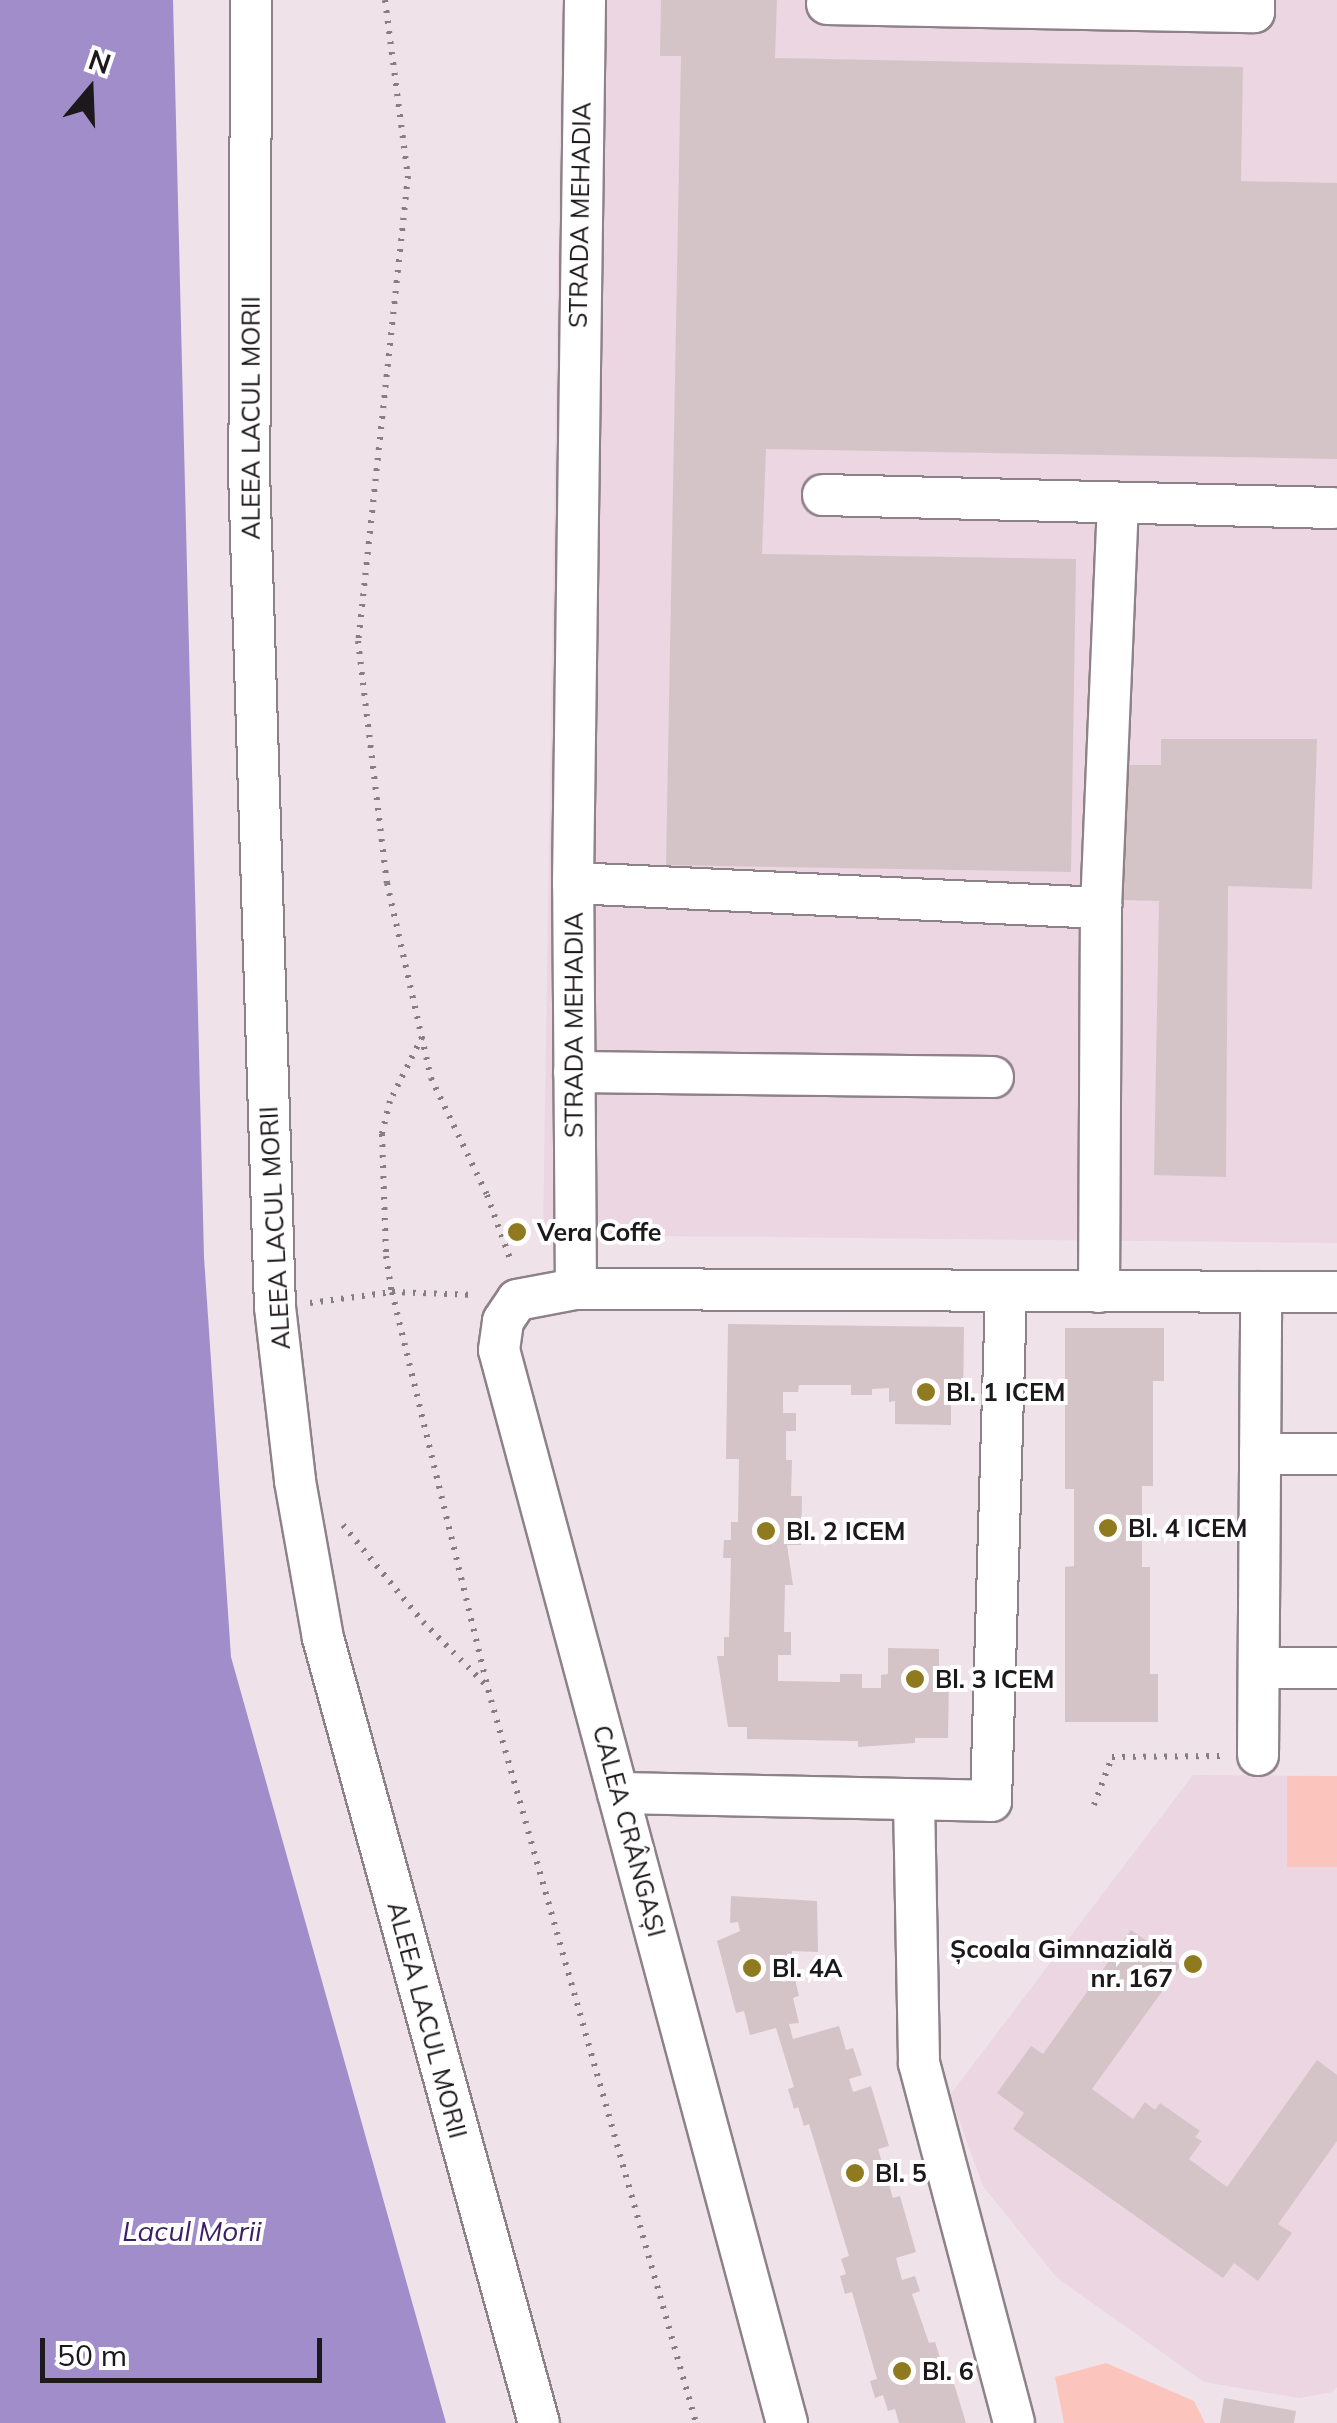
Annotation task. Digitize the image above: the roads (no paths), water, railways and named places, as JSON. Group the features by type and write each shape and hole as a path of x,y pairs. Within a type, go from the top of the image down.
{"street":[{"name":"ALEEA LACUL MORII","path":"251,0 249,470 275,1307 294,1481 324,1638 539,2423"},
{"name":"STRADA MEHADIA","path":"544,1294 574,1072 585,0"},
{"path":"827,4 1254,12 1254,0"},
{"path":"823,495 1333,508"},
{"path":"1100,1292 1102,908 1118,504"},
{"path":"573,883 1102,908"},
{"path":"574,1072 993,1077"},
{"path":"618,1793 991,1801 1006,1292"},
{"path":"1258,1755 1260,1292"},
{"path":"544,1294 1337,1292"},
{"name":"CALEA CRÂNGAȘI","path":"544,1294 503,1321 499,1350 787,2423"},
{"path":"1260,1454 1337,1454"},
{"path":"1259,1668 1337,1668"},
{"path":"914,1800 919,2062 1014,2423"}],"water":[{"name":"Lacul Morii","path":"0,0 173,0 204,1257 231,1657 446,2423 0,2423"}],"place":[{"name":"Vera Coffe","path":"517,1232"},
{"name":"Bl. 1 ICEM","path":"926,1392"},
{"name":"Bl. 4 ICEM","path":"1108,1528"},
{"name":"Bl. 2 ICEM","path":"766,1531"},
{"name":"Bl. 3 ICEM","path":"915,1679"},
{"name":"Școala Gimnazială nr. 167","path":"1193,1964"},
{"name":"Bl. 4A","path":"752,1968"},
{"name":"Bl. 5","path":"855,2173"},
{"name":"Bl. 6","path":"902,2371"}]}
